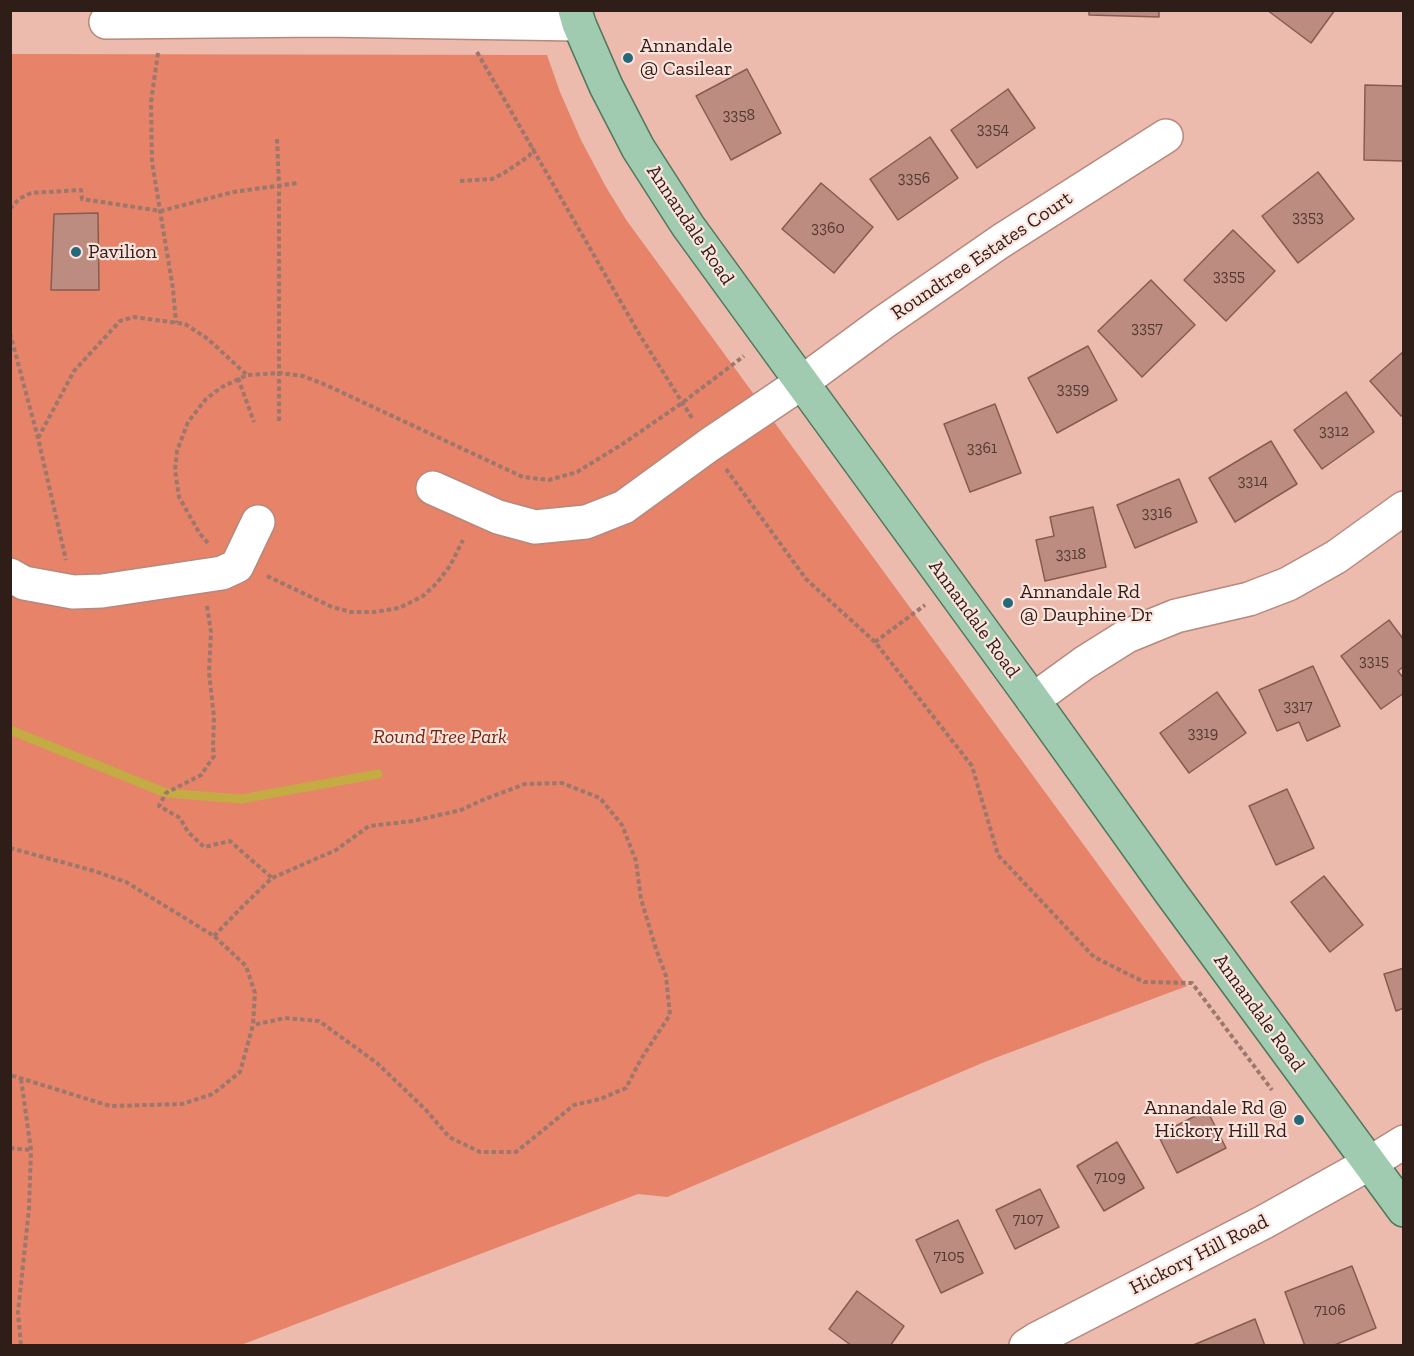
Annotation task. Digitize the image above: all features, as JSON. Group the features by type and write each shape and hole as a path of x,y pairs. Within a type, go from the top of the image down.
{"main road":[{"name":"Annandale Road","path":"577,17 606,86 638,148 688,226 1404,1210"}],"street":[{"path":"106,22 323,15 577,17"},
{"name":"Roundtree Estates Court","path":"433,488 498,517 535,527 586,522 624,507 1000,241 1166,136"},
{"path":"1033,700 1084,663 1127,636 1176,616 1249,599 1288,584 1336,557 1404,508"},
{"path":"10,575 24,583 73,592 102,591 231,568 258,522"},
{"name":"Hickory Hill Road","path":"1026,1346 1264,1222 1404,1142"}],"path":[{"path":"459,16 641,337 709,445 806,579 874,642 972,766 998,855 1094,957 1144,982 1192,982 1272,1090"},
{"path":"162,21 151,102 152,162 173,289 176,323"},
{"path":"277,139 279,420"},
{"path":"460,180 492,179 529,156 534,148"},
{"path":"10,209 19,199 31,193 81,190 82,199 161,210 233,192 298,183"},
{"path":"38,438 74,371 120,321 134,317 185,324 208,339 247,375"},
{"path":"10,333 38,438 73,592"},
{"path":"463,540 450,566 423,596 399,608 374,612 351,612 332,607 231,568 200,534 179,496 175,470 177,451 188,422 206,399 238,378 247,375 280,373 303,376 326,385 523,477 549,480 577,472 621,445 682,403 768,338"},
{"path":"238,378 254,422"},
{"path":"231,568 206,602 211,632 209,673 214,717 214,756 201,775 166,794 159,806 180,818 188,832 204,847 230,840 272,878"},
{"path":"874,642 950,586"},
{"path":"214,936 272,878 336,850 369,826 414,821 461,810 525,784 562,783 600,798 622,825 636,861 641,899 666,976 670,1015 641,1059 626,1088 600,1099 574,1105 516,1152 480,1152 449,1137 426,1110 377,1062 319,1021 285,1018 253,1025"},
{"path":"10,848 126,882 214,936 246,966 255,993 253,1025 240,1072 213,1094 182,1104 110,1106 10,1075"},
{"path":"21,1079 31,1149 29,1209 18,1312 21,1346"},
{"path":"10,1148 31,1149"}],"green space":[{"name":"Round Tree Park","path":"11,54 547,55 581,140 627,221 1187,986 987,1061 667,1197 638,1194 241,1345 11,1345"}],"building":[{"path":"1089,10 1159,10 1159,17 1089,15"},
{"path":"1267,10 1335,10 1311,43"},
{"path":"747,69 781,133 731,160 696,96"},
{"path":"1365,85 1404,86 1404,161 1364,160"},
{"path":"1008,89 1035,128 977,168 951,130"},
{"path":"930,137 958,178 898,220 870,179"},
{"path":"1318,172 1354,219 1298,263 1262,216"},
{"path":"821,183 873,227 834,273 782,229"},
{"name":"Pavilion","path":"98,213 99,290 51,290 54,214"},
{"path":"1233,230 1275,271 1226,321 1184,280"},
{"path":"1151,280 1195,325 1142,377 1098,331"},
{"path":"1088,346 1117,400 1057,433 1028,378"},
{"path":"1404,351 1404,413 1401,416 1370,381"},
{"path":"1346,392 1374,432 1322,469 1294,430"},
{"path":"995,404 1021,473 970,492 944,424"},
{"path":"1271,441 1297,484 1235,522 1209,478"},
{"path":"1179,479 1197,522 1135,548 1117,505"},
{"path":"1093,507 1106,567 1045,581 1036,540 1054,536 1050,517"},
{"path":"1389,620 1404,640 1404,666 1398,671 1404,679 1404,693 1381,709 1341,656"},
{"path":"1313,666 1340,726 1307,741 1299,722 1277,731 1259,690"},
{"path":"1217,692 1246,733 1189,773 1160,733"},
{"path":"1287,789 1314,848 1276,865 1249,806"},
{"path":"1324,876 1363,925 1330,952 1291,902"},
{"path":"1404,968 1404,1008 1396,1011 1384,974"},
{"path":"1207,1110 1226,1148 1177,1173 1158,1135"},
{"path":"1117,1142 1144,1188 1104,1211 1077,1166"},
{"path":"1040,1189 1059,1227 1015,1249 996,1210"},
{"path":"958,1220 983,1273 941,1293 916,1240"},
{"path":"1352,1266 1376,1328 1332,1346 1305,1346 1285,1292"},
{"path":"857,1291 904,1326 890,1346 852,1346 829,1329"},
{"path":"1255,1319 1265,1346 1191,1346"}],"waterway":[{"path":"10,730 166,793 241,799 378,774"}],"place":[{"name":"Annandale @ Casilear","path":"628,58"},
{"name":"Pavilion","path":"76,252"},
{"name":"Annandale Rd @ Dauphine Dr","path":"1008,603"},
{"name":"Annandale Rd @ Hickory Hill Rd","path":"1299,1120"}]}
